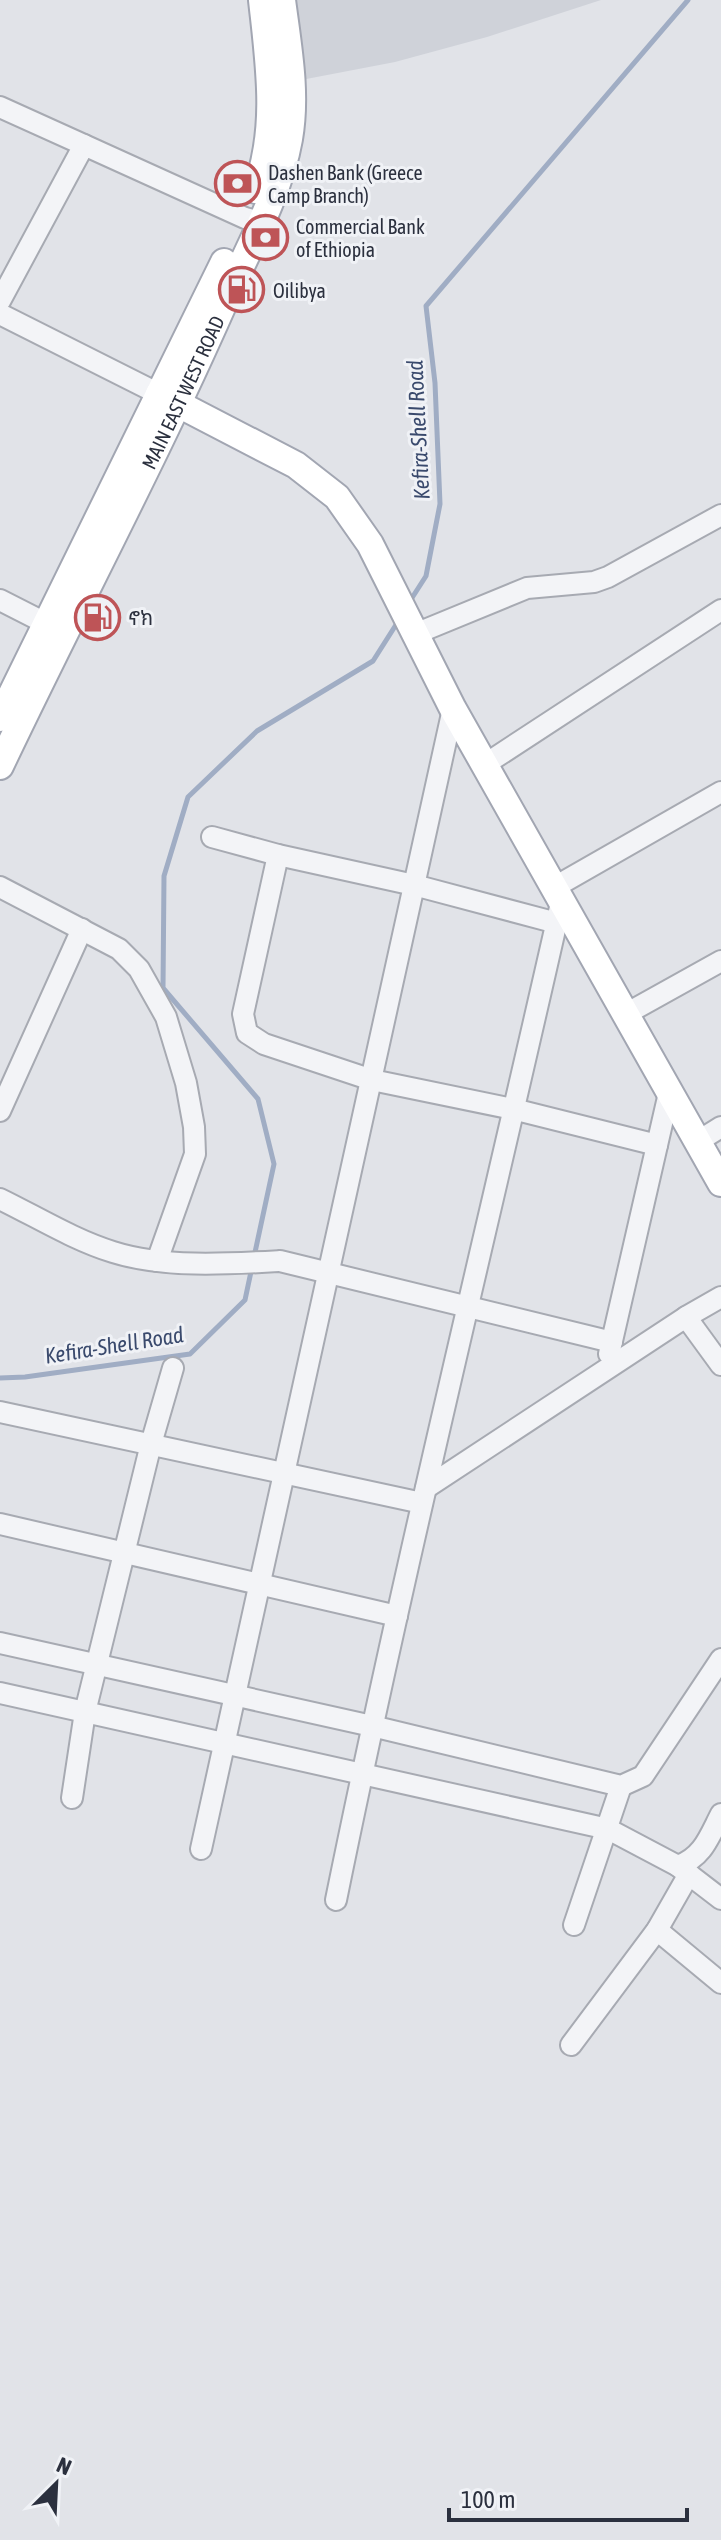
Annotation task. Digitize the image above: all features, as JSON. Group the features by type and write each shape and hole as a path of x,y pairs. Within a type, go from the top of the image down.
{"main road":[{"name":"MAIN EAST WEST ROAD","path":"252,220 269,139 271,76 262,0"},
{"name":"MAIN EAST WEST ROAD","path":"0,766 55,628 169,399 252,220 281,171 289,138 291,68 282,0"},
{"path":"169,399 296,465 337,497 370,544 453,709 557,904 721,1183"},
{"name":"MAIN EAST WEST ROAD","path":"0,718 55,628"}],"street":[{"path":"0,107 252,220"},
{"path":"0,301 84,145"},
{"path":"0,314 169,399"},
{"path":"408,619 527,588 594,582 721,515"},
{"path":"0,600 55,628"},
{"path":"484,765 721,610"},
{"path":"201,1849 453,709"},
{"path":"212,837 414,885 557,904 721,792"},
{"path":"278,855 243,1014 247,1033 264,1044 372,1080 513,1109 657,1145"},
{"path":"0,887 119,949 139,969 166,1017 186,1083 194,1127 195,1154 157,1261"},
{"path":"336,1900 361,1774 557,904"},
{"path":"0,1111 82,929"},
{"path":"624,1015 721,961"},
{"path":"605,1370 669,1093"},
{"path":"697,1142 721,1127"},
{"path":"0,1199 113,1252 157,1261 280,1261 612,1342"},
{"path":"0,1412 284,1473 424,1496 605,1370 721,1297"},
{"path":"686,1317 721,1365"},
{"path":"72,1798 85,1712 151,1444 173,1368"},
{"path":"0,1524 397,1616"},
{"path":"0,1643 372,1726 621,1786 643,1776 721,1659"},
{"path":"0,1693 608,1829 683,1870 721,1899"},
{"path":"574,1925 621,1786"},
{"path":"571,2045 657,1930 683,1870 700,1853 720,1820"},
{"path":"657,1930 721,1983"}],"shaded area":[{"path":"292,0 601,0 487,37 395,62 301,80"}],"waterway":[{"name":"Kefira-Shell Road","path":"410,601 426,576 440,504 435,383 426,306 688,0"},
{"name":"Kefira-Shell Road","path":"254,1257 274,1164 258,1099 163,988 164,876 188,797 257,731 373,661 399,620"},
{"name":"Kefira-Shell Road","path":"0,1378 190,1354 245,1300 252,1267"}],"place":[{"name":"Dashen Bank (Greece Camp Branch)","path":"237,184"},
{"name":"Commercial Bank of Ethiopia","path":"265,238"},
{"name":"Oilibya","path":"242,290"},
{"name":"ኖክ","path":"97,617"}]}
